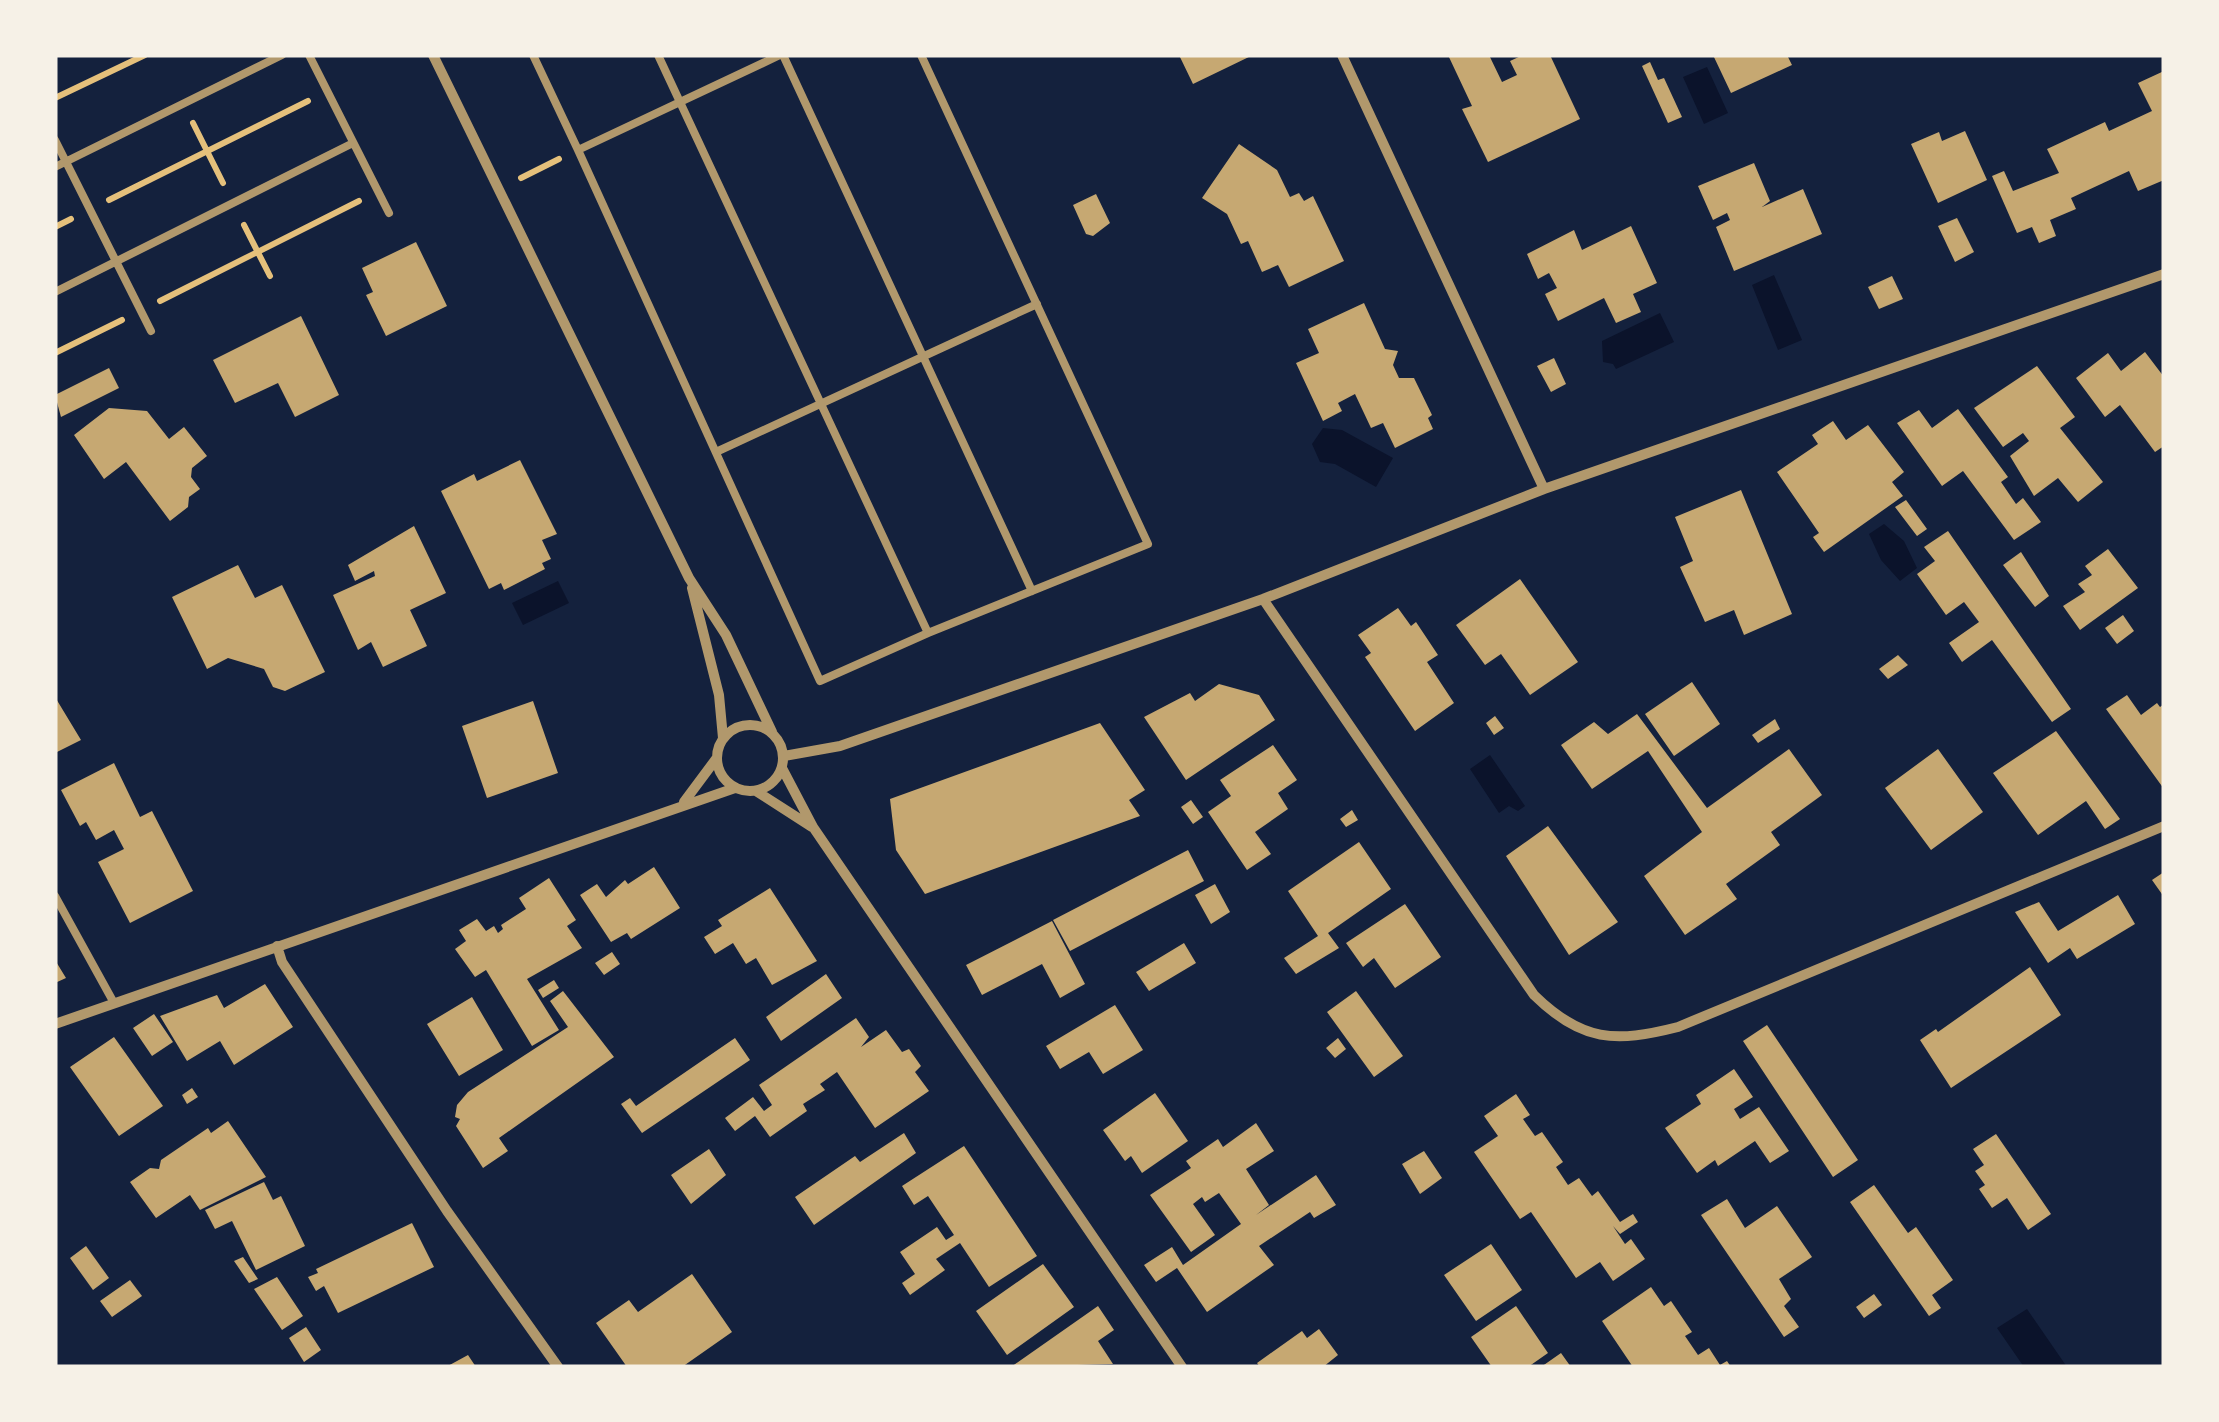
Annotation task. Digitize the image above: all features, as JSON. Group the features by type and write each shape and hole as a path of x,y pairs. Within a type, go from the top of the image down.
{"street":[{"path":"433,55 689,578 726,635 813,828 1182,1367"},
{"path":"1342,55 1544,489"},
{"path":"756,791 772,783 783,762 840,746 1263,599 1544,489 2164,274"},
{"path":"684,802 716,759 723,738 718,695 689,578"},
{"path":"1263,599 1534,996 1558,1019 1586,1034 1641,1037 1678,1028 2164,826"},
{"path":"723,738 746,725 772,732"},
{"path":"716,759 722,776 735,788"},
{"path":"55,1024 684,802 735,788 756,791 813,828"},
{"path":"277,946 282,962 448,1211 558,1367"}],"lane":[{"path":"55,167 282,55"},
{"path":"308,55 389,212"},
{"path":"534,55 820,681 1148,544 921,55"},
{"path":"658,55 928,633"},
{"path":"578,150 782,55 1032,591"},
{"path":"55,140 150,331"},
{"path":"55,292 353,143"},
{"path":"716,452 1037,304"},
{"path":"55,896 114,1002"}],"path":[{"path":"55,98 145,55"},
{"path":"55,227 328,92"},
{"path":"500,190 578,150"},
{"path":"55,353 378,192"}],"water":[{"path":"1707,67 1728,113 1704,124 1683,77"},
{"path":"1774,275 1802,340 1778,350 1752,285"},
{"path":"1660,313 1674,342 1616,369 1603,362 1602,341"},
{"path":"1323,428 1342,430 1393,458 1376,487 1335,464 1320,462 1312,444"},
{"path":"1884,524 1904,541 1917,568 1900,581 1881,560 1869,534"},
{"path":"558,581 569,603 523,625 512,603"},
{"path":"1490,755 1525,806 1518,811 1509,806 1499,813 1470,769"},
{"path":"2027,1309 2067,1367 2024,1367 1997,1328"}],"building":[{"path":"1179,55 1253,55 1193,84"},
{"path":"1448,55 1489,55 1502,82 1517,75 1510,61 1523,55 1550,55 1580,119 1488,162 1462,109 1472,106"},
{"path":"1713,55 1787,55 1792,65 1731,93"},
{"path":"1650,62 1658,80 1664,78 1682,117 1668,123 1642,66"},
{"path":"2164,71 2164,180 2138,191 2129,171 2071,198 2076,209 2050,220 2056,236 2039,243 2032,227 2017,233 1992,176 2004,171 2013,191 2059,173 2047,149 2105,122 2109,131 2152,111 2138,83"},
{"path":"1965,131 1987,180 1938,203 1911,144 1939,132 1942,141"},
{"path":"1239,144 1277,170 1290,197 1299,193 1304,201 1313,196 1344,261 1289,287 1278,265 1262,272 1248,241 1241,244 1227,214 1202,198"},
{"path":"1754,163 1770,201 1762,207 1803,189 1822,234 1734,271 1716,227 1730,220 1727,213 1713,220 1698,186"},
{"path":"1096,194 1110,223 1093,236 1086,234 1073,205"},
{"path":"1957,218 1974,252 1955,262 1938,226"},
{"path":"1631,226 1657,283 1633,294 1641,312 1616,323 1604,298 1558,321 1545,294 1557,288 1549,273 1538,279 1527,254 1574,230 1582,250"},
{"path":"416,242 447,306 386,336 366,295 373,292 362,268"},
{"path":"1892,276 1903,299 1879,309 1868,287"},
{"path":"1364,303 1385,349 1398,351 1393,365 1399,378 1414,378 1432,415 1428,418 1433,429 1395,448 1383,423 1371,428 1355,394 1338,403 1342,411 1323,421 1296,363 1319,353 1308,329"},
{"path":"301,316 339,395 295,417 278,383 235,403 213,360"},
{"path":"2145,352 2164,377 2164,446 2155,452 2120,405 2105,417 2076,378 2108,353 2121,371"},
{"path":"1554,358 1566,384 1551,392 1537,366"},
{"path":"2037,366 2075,417 2060,428 2103,482 2078,502 2058,478 2034,496 2010,456 2029,441 2023,433 2003,447 1974,408"},
{"path":"109,368 119,388 61,417 55,395"},
{"path":"109,408 147,411 169,439 184,427 207,456 192,468 191,477 200,489 189,497 188,507 170,521 126,462 104,479 74,435"},
{"path":"1958,409 2008,477 2001,482 2016,504 2023,498 2041,522 2014,540 1963,471 1942,486 1897,423 1919,410 1932,428"},
{"path":"1833,421 1846,440 1868,425 1904,472 1892,482 1903,496 1824,552 1813,537 1819,533 1777,472 1818,444 1812,435"},
{"path":"520,460 557,534 542,540 551,559 542,563 545,569 504,590 501,583 489,589 441,491 474,474 477,481"},
{"path":"1741,490 1792,614 1744,635 1734,610 1705,622 1680,567 1693,561 1675,517"},
{"path":"1906,500 1927,529 1917,536 1895,507"},
{"path":"414,526 446,593 410,610 427,646 383,667 371,642 358,650 333,595 375,576 374,571 355,581 348,565"},
{"path":"1948,531 2071,709 2052,722 1992,640 1962,662 1949,643 1979,622 1964,602 1946,615 1917,574 1935,561 1924,547"},
{"path":"2108,549 2138,588 2080,630 2063,606 2085,592 2078,584 2092,575 2085,566"},
{"path":"2021,552 2049,596 2035,607 2003,565"},
{"path":"238,565 255,598 282,585 325,672 285,691 273,687 264,669 228,658 207,669 172,597"},
{"path":"1520,579 1578,662 1530,695 1501,654 1485,665 1456,625"},
{"path":"1398,608 1411,626 1416,622 1438,655 1427,662 1454,703 1415,731 1365,657 1371,653 1358,635"},
{"path":"2123,615 2134,631 2117,644 2105,628"},
{"path":"1898,655 1908,665 1888,679 1879,669"},
{"path":"1692,682 1720,724 1674,756 1645,714"},
{"path":"1219,684 1259,695 1275,720 1186,780 1144,717 1190,693 1195,701"},
{"path":"2127,695 2141,715 2157,703 2160,707 2164,704 2164,789 2106,709"},
{"path":"55,697 81,740 55,753"},
{"path":"533,701 558,773 487,798 462,726"},
{"path":"1637,714 1707,808 1789,749 1822,795 1771,832 1780,845 1726,884 1737,899 1685,935 1644,876 1702,832 1648,751 1592,789 1561,745 1594,722 1608,734"},
{"path":"1495,716 1504,728 1494,735 1486,723"},
{"path":"1775,719 1780,729 1758,743 1752,735"},
{"path":"1100,723 1145,790 1129,800 1140,816 925,894 896,850 890,799"},
{"path":"2056,731 2120,819 2105,829 2086,801 2038,835 1993,773"},
{"path":"1273,745 1297,780 1278,793 1288,809 1255,832 1271,854 1247,870 1208,812 1231,796 1220,780"},
{"path":"1938,749 1983,812 1931,850 1885,788"},
{"path":"114,763 140,817 152,811 193,891 130,923 98,862 124,849 114,830 96,840 86,822 80,826 61,790"},
{"path":"1191,800 1203,817 1193,824 1181,807"},
{"path":"1352,810 1358,820 1346,827 1340,819"},
{"path":"1548,826 1618,922 1569,955 1506,856"},
{"path":"1359,842 1391,889 1328,933 1339,948 1296,974 1284,958 1318,936 1288,891"},
{"path":"1188,850 1204,881 1070,951 1053,920"},
{"path":"654,867 680,908 631,939 627,933 611,942 580,895 597,884 606,897 625,880 628,884"},
{"path":"2164,872 2164,897 2152,880"},
{"path":"549,878 576,920 567,926 582,948 527,979 559,1030 532,1046 486,970 475,977 455,949 466,941 459,930 477,919 486,931 494,926 498,933 503,929 501,925 526,909 519,898"},
{"path":"1215,884 1230,912 1211,924 1195,895"},
{"path":"770,888 817,961 772,985 756,958 746,964 733,943 715,954 704,937 722,926 718,920"},
{"path":"2118,895 2135,924 2077,959 2070,948 2048,963 2015,912 2039,902 2058,931"},
{"path":"1405,904 1441,957 1395,988 1374,958 1363,967 1346,943"},
{"path":"1052,921 1085,984 1060,998 1042,964 982,995 966,965"},
{"path":"1184,943 1196,963 1149,991 1136,972"},
{"path":"612,952 620,964 604,975 595,963"},
{"path":"55,960 66,978 55,983"},
{"path":"2030,967 2061,1015 1951,1088 1920,1040 1936,1029 1938,1032"},
{"path":"826,974 842,998 781,1041 766,1017"},
{"path":"554,980 559,988 543,998 538,990"},
{"path":"265,984 293,1027 234,1065 220,1041 187,1061 160,1016 217,995 224,1008"},
{"path":"563,991 614,1057 499,1138 508,1151 483,1168 456,1126 460,1119 455,1117 457,1105 468,1092 568,1027 550,1001"},
{"path":"1356,991 1403,1056 1374,1077 1327,1012"},
{"path":"472,997 503,1050 459,1076 427,1024"},
{"path":"1115,1005 1143,1050 1103,1074 1089,1052 1060,1069 1046,1046"},
{"path":"154,1014 173,1042 152,1056 133,1028"},
{"path":"856,1018 869,1037 861,1047 886,1030 902,1052 909,1049 921,1066 915,1072 929,1091 875,1128 837,1072 820,1084 825,1090 803,1104 807,1111 770,1137 755,1116 735,1131 725,1118 753,1097 764,1111 772,1105 759,1085"},
{"path":"1767,1025 1858,1160 1833,1177 1743,1041"},
{"path":"114,1037 163,1106 119,1136 70,1067"},
{"path":"735,1038 750,1060 642,1133 621,1104 630,1098 636,1106"},
{"path":"1338,1038 1346,1049 1335,1058 1326,1048"},
{"path":"1734,1069 1753,1097 1734,1109 1740,1119 1759,1107 1789,1151 1770,1163 1755,1141 1718,1166 1715,1160 1697,1173 1665,1128 1701,1104 1696,1095"},
{"path":"192,1088 198,1097 187,1104 182,1095"},
{"path":"1155,1093 1188,1141 1142,1173 1131,1156 1125,1161 1103,1130"},
{"path":"1516,1094 1530,1115 1523,1119 1535,1136 1542,1132 1563,1162 1556,1167 1568,1185 1579,1178 1592,1196 1598,1191 1620,1222 1633,1214 1638,1222 1620,1234 1613,1226 1625,1244 1631,1239 1645,1259 1613,1281 1600,1262 1576,1278 1531,1212 1520,1219 1474,1152 1498,1136 1484,1116"},
{"path":"228,1121 266,1177 200,1210 190,1195 156,1218 130,1182 150,1168 159,1169 161,1160 208,1128 211,1133"},
{"path":"1256,1123 1274,1151 1246,1169 1269,1205 1256,1215 1316,1175 1336,1205 1314,1218 1310,1212 1259,1246 1274,1265 1207,1312 1177,1268 1156,1282 1144,1265 1172,1247 1183,1265 1241,1224 1219,1193 1205,1202 1202,1197 1193,1204 1215,1235 1191,1252 1150,1195 1191,1168 1186,1161 1218,1139 1223,1147"},
{"path":"904,1133 916,1153 814,1225 795,1197 855,1156 860,1162"},
{"path":"1996,1134 2051,1214 2028,1230 2007,1198 1992,1208 1979,1189 1985,1185 1975,1171 1984,1165 1973,1149"},
{"path":"964,1146 1037,1256 989,1287 960,1243 936,1259 945,1270 910,1295 902,1283 915,1274 900,1252 937,1227 946,1240 954,1235 928,1196 914,1205 902,1186"},
{"path":"709,1149 726,1175 691,1204 671,1175"},
{"path":"1424,1151 1442,1178 1420,1194 1402,1164"},
{"path":"264,1182 273,1200 281,1196 305,1246 256,1270 232,1221 215,1229 205,1210"},
{"path":"1874,1185 1908,1233 1916,1227 1953,1280 1932,1295 1941,1308 1929,1316 1850,1202"},
{"path":"1727,1199 1745,1228 1777,1206 1812,1257 1779,1279 1791,1299 1784,1306 1799,1327 1784,1337 1701,1215"},
{"path":"412,1223 434,1267 338,1313 324,1286 316,1291 308,1277 318,1273 316,1269"},
{"path":"1491,1244 1522,1290 1476,1321 1444,1275"},
{"path":"86,1246 109,1278 93,1290 70,1258"},
{"path":"243,1257 258,1279 249,1283 234,1261"},
{"path":"1043,1264 1074,1307 1007,1355 976,1311"},
{"path":"692,1274 732,1332 682,1367 627,1367 596,1323 629,1300 638,1312"},
{"path":"277,1277 303,1316 282,1330 254,1289"},
{"path":"130,1280 142,1296 112,1317 100,1301"},
{"path":"1651,1287 1664,1306 1671,1301 1692,1332 1685,1336 1698,1355 1709,1348 1720,1365 1727,1361 1731,1367 1633,1367 1602,1321"},
{"path":"1874,1294 1882,1305 1864,1318 1856,1307"},
{"path":"1098,1306 1114,1330 1098,1341 1113,1364 1011,1367"},
{"path":"1516,1306 1548,1353 1528,1367 1492,1367 1471,1337"},
{"path":"306,1327 321,1350 304,1362 289,1338"},
{"path":"1319,1329 1338,1355 1323,1367 1260,1367 1257,1363 1302,1331 1307,1338"},
{"path":"1561,1353 1571,1367 1541,1367"},
{"path":"468,1355 476,1367 446,1367"}]}
